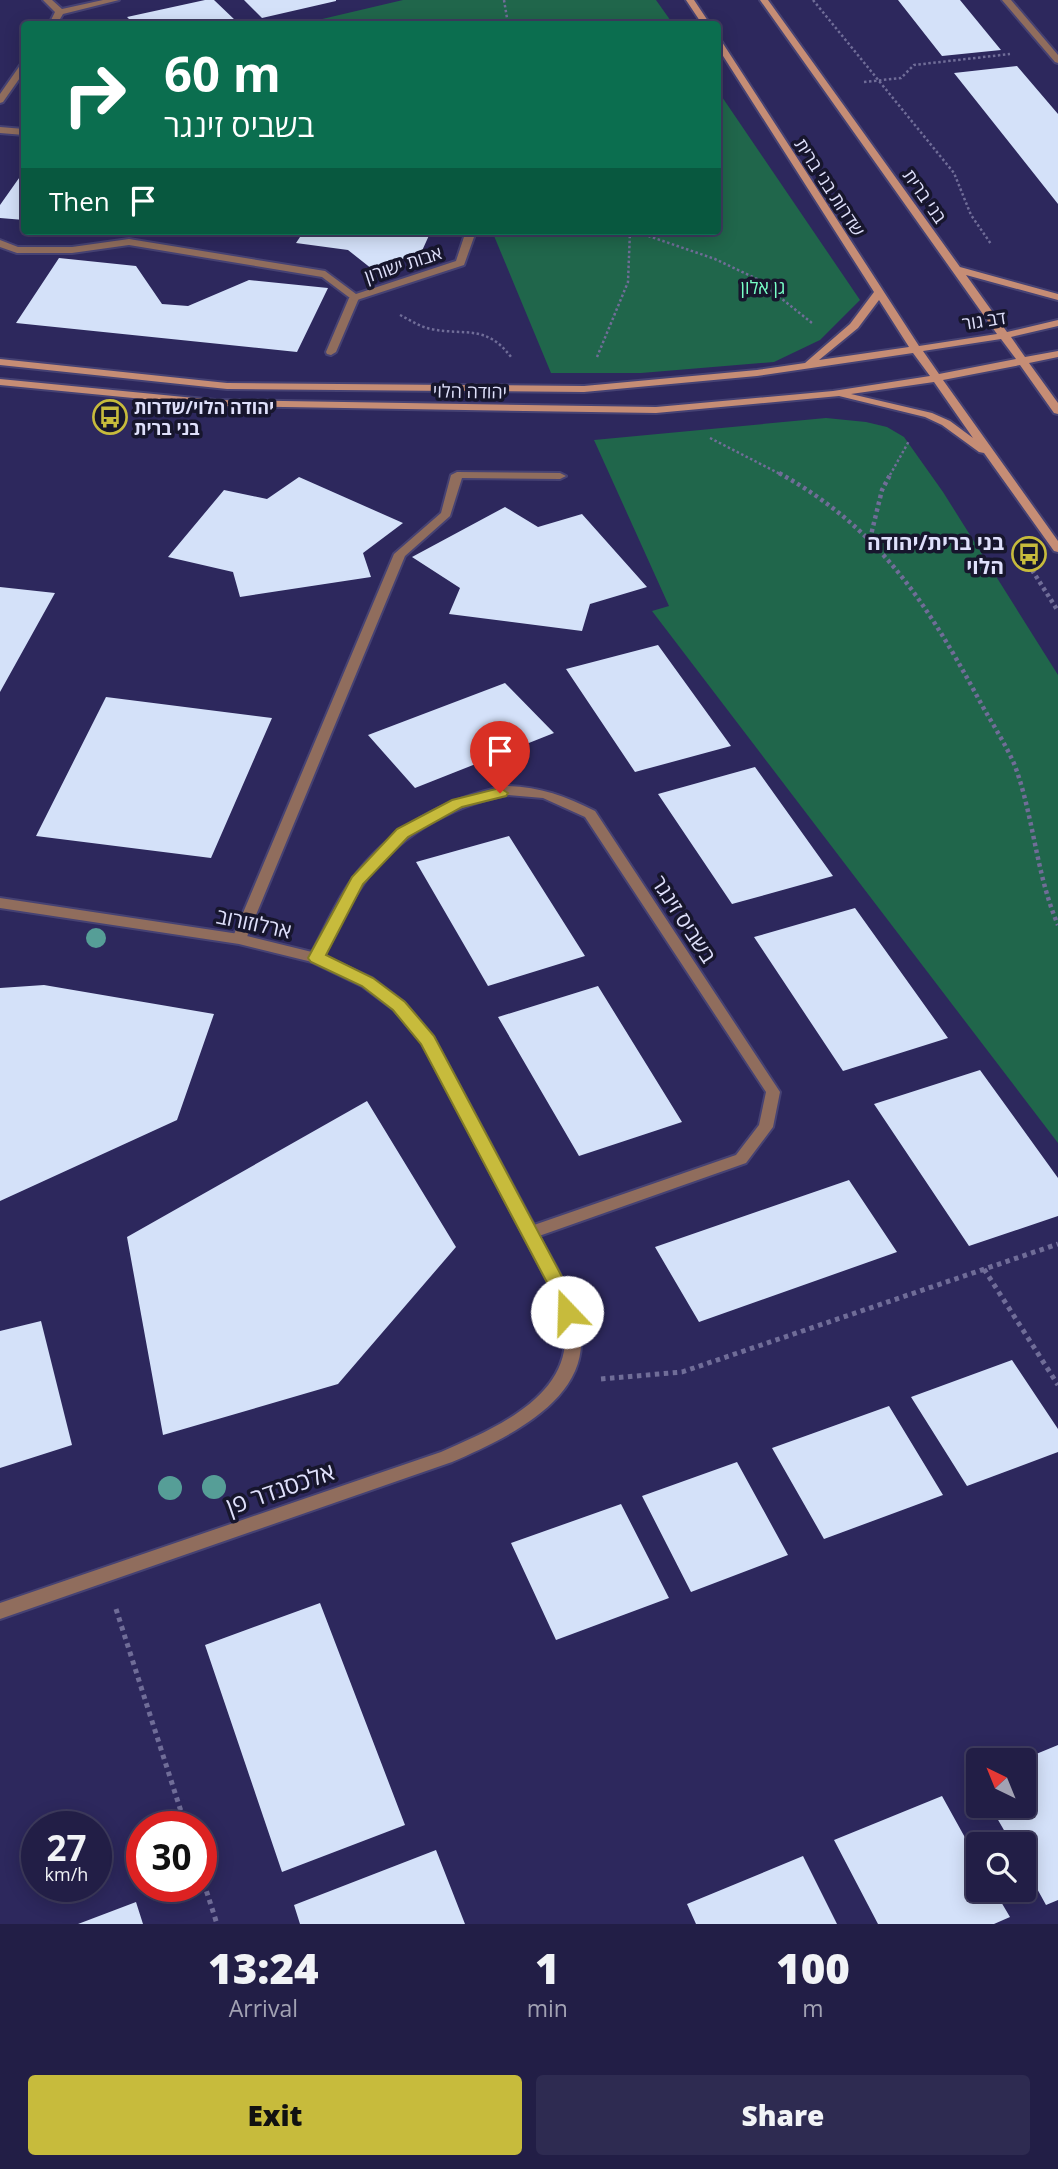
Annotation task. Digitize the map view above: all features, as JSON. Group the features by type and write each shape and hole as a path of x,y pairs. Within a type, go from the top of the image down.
{"main road":[{"path":"690,0 704,21"},
{"name":"בני ברית","path":"764,0 1058,411"},
{"name":"שדרות בני ברית","path":"721,48 915,348"},
{"path":"955,269 1058,297"},
{"path":"808,365 844,336 879,292"},
{"name":"דב גור","path":"915,348 1003,336 1058,323"},
{"path":"915,348 1058,549"},
{"name":"יהודה הלוי","path":"0,362 228,386 584,389 757,373 915,348"},
{"path":"937,378 1058,355"},
{"name":"יהודה הלוי","path":"0,382 215,403 656,410 833,394 937,378"},
{"path":"833,394 928,415 946,423 993,457"}],"street":[{"path":"47,0 60,12"},
{"path":"55,21 60,12 115,0"},
{"path":"1006,0 1058,60"},
{"path":"0,100 21,70"},
{"path":"0,130 21,132"},
{"name":"אבות ישורון","path":"0,243 17,250 72,250 129,242 325,274 354,298 460,263 469,235"},
{"path":"331,352 354,298"},
{"path":"239,939 400,554 446,514 457,475 560,476"},
{"name":"בשביס זינגר","path":"316,958 357,881 402,833 457,803 500,793 528,791 560,798 590,814 772,1092 766,1127 741,1159 529,1233"},
{"name":"ארלוזורוב","path":"0,903 239,939 316,958 367,982 399,1006 428,1040 560,1290 573,1333 570,1359 559,1383"},
{"name":"אלכסנדר פן","path":"0,1611 446,1457 500,1434 527,1417 559,1383"}],"path":[{"path":"504,0 508,21"},
{"path":"813,0 954,173 971,215 994,248"},
{"path":"878,80 901,78 914,65 1049,50"},
{"path":"584,389 628,282 632,235"},
{"path":"644,235 715,259 757,279 811,323 844,336"},
{"path":"373,292 401,316 428,328 478,331 496,338 516,366 517,388"},
{"path":"656,410 825,500 870,539 921,604 957,658 1014,766 1044,887 1058,925"},
{"path":"870,539 882,490 903,448 928,415"},
{"path":"559,1383 682,1372 1058,1244"},
{"path":"984,1269 1058,1385"},
{"path":"105,1575 181,1811"},
{"path":"210,1902 217,1924"}],"green space":[{"path":"403,0 656,0 671,21 314,21"},
{"name":"גן אלון","path":"721,95 860,300 820,340 774,362 641,373 551,373 494,235 721,235"},
{"path":"826,418 887,427 904,437 943,492 1058,675 1058,1143 652,611 669,606 594,440"}],"building":[{"path":"214,0 236,21 131,21 127,17"},
{"path":"244,0 336,0 336,1 262,18"},
{"path":"898,0 960,0 1001,50 942,56"},
{"path":"1017,66 1058,114 1058,204 954,73"},
{"path":"21,175 21,220 0,218 0,205"},
{"path":"301,235 429,235 421,253 372,269 348,250 296,243"},
{"path":"59,258 136,266 162,304 188,306 249,280 328,288 297,352 16,323"},
{"path":"299,477 403,523 363,553 371,577 240,597 233,572 168,557 224,490 267,499"},
{"path":"505,507 538,527 582,514 647,587 590,604 582,631 449,614 460,588 412,557"},
{"path":"0,587 55,593 0,692"},
{"path":"658,645 731,746 635,772 566,669"},
{"path":"505,683 554,733 415,788 368,735"},
{"path":"106,697 272,718 211,858 36,836"},
{"path":"755,767 833,876 732,904 658,794"},
{"path":"509,836 585,956 488,986 416,862"},
{"path":"855,908 948,1038 843,1071 754,937"},
{"path":"44,985 214,1014 177,1120 0,1201 0,988"},
{"path":"598,986 682,1122 579,1156 498,1017"},
{"path":"980,1070 1058,1178 1058,1216 969,1246 874,1104"},
{"path":"367,1101 456,1247 338,1384 163,1435 127,1237"},
{"path":"849,1180 897,1252 699,1322 655,1247"},
{"path":"41,1321 72,1445 0,1468 0,1331"},
{"path":"1012,1360 1058,1429 1058,1452 967,1486 911,1397"},
{"path":"889,1406 943,1495 824,1539 772,1448"},
{"path":"737,1462 788,1555 691,1592 642,1496"},
{"path":"621,1504 669,1598 556,1640 511,1543"},
{"path":"320,1603 405,1825 282,1872 205,1645"},
{"path":"1058,1745 1058,1900 1046,1905 1036,1887 1036,1832 1005,1832 997,1818 1036,1818 1036,1754"},
{"path":"942,1796 966,1839 966,1902 1001,1902 1010,1917 994,1924 878,1924 834,1840"},
{"path":"436,1850 465,1924 300,1924 294,1905"},
{"path":"803,1856 837,1924 696,1924 687,1904"},
{"path":"136,1902 143,1924 78,1924"}],"place":[{"name":"יהודה הלוי/שדרות בני ברית","path":"110,417"},
{"name":"בני ברית/יהודה הלוי","path":"1029,554"}],"route":[{"path":"500,793 457,803 402,833 357,881 316,958 367,982 399,1006 428,1040 560,1290 567,1312"}]}
